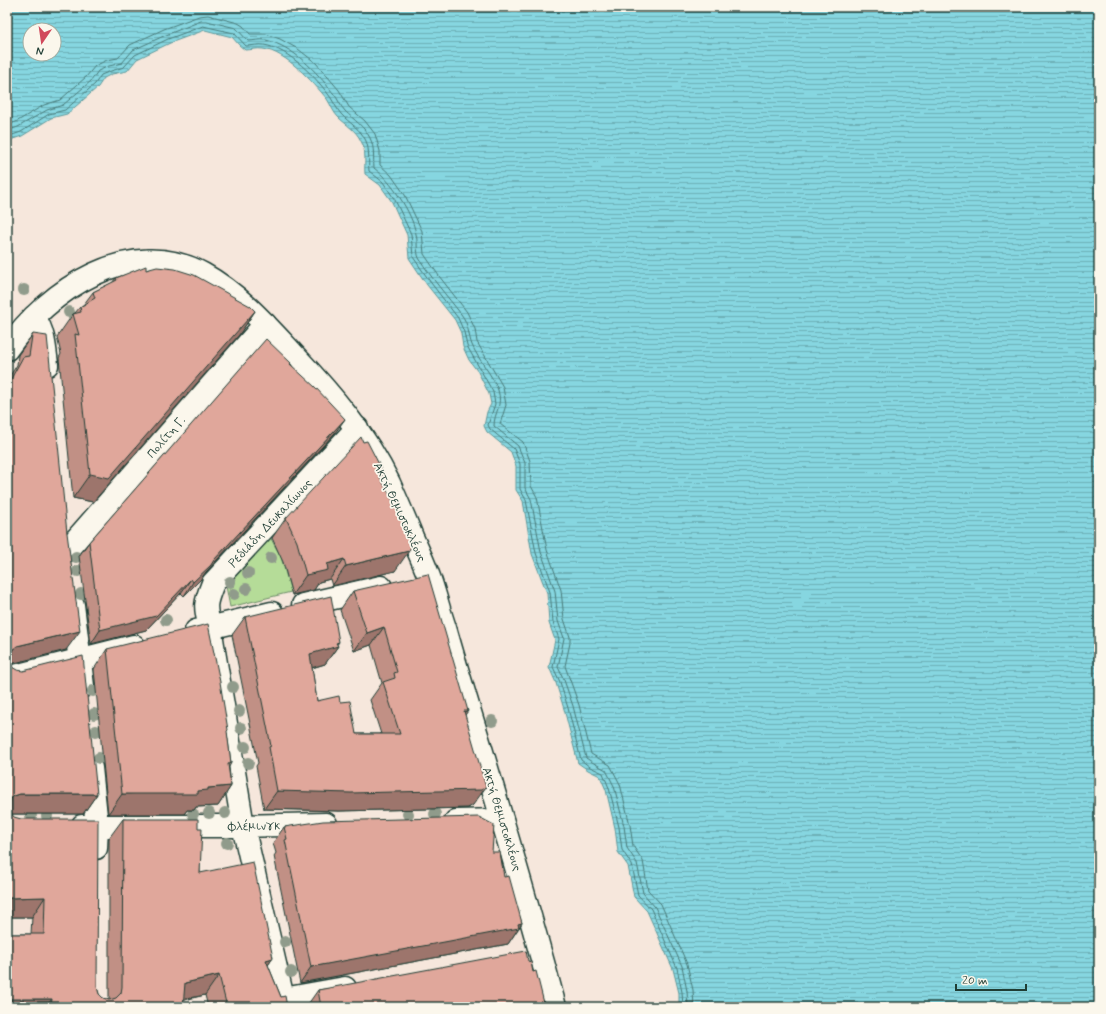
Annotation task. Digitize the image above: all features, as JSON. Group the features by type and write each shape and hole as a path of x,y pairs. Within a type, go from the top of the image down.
{"street":[{"name":"Ακτή Θεμιστοκλέους","path":"7,349 34,317 66,290 93,274 117,265 135,261 159,261 179,265 202,273 232,293 265,324 327,390 357,428 388,481 429,576 502,820 532,953 555,1007"},
{"path":"34,317 39,324 45,347 49,386"},
{"name":"Πολίτη Γ.","path":"66,551 265,324"},
{"name":"Ρεδιάδη Δευκαλίωνος","path":"284,1003 243,826 210,627 205,609 213,583 357,428"},
{"path":"64,527 85,707"},
{"path":"180,635 429,576"},
{"path":"7,678 157,641"},
{"path":"89,747 96,826 96,866"},
{"path":"435,822 502,820"},
{"name":"Φλέμινγκ","path":"59,826 243,826 347,824"},
{"path":"284,1003 360,985"}],"green space":[{"path":"269,535 281,557 291,592 230,607 225,581"}],"water":[{"path":"7,7 1099,7 1099,1007 679,1007 679,993 673,969 647,911 634,897 628,866 618,852 615,828 606,790 600,776 578,763 564,709 556,683 549,667 555,640 549,623 547,593 532,554 523,501 516,490 516,466 511,452 487,432 484,426 487,412 491,404 489,394 463,347 461,333 455,320 427,285 409,258 407,235 392,202 380,185 365,174 364,149 356,134 336,115 327,99 314,84 290,62 272,51 263,49 245,50 232,37 205,30 170,43 137,59 127,71 112,74 104,78 98,87 67,114 51,118 22,136 7,141"}],"building":[{"path":"146,266 146,270 157,267 175,269 194,275 250,306 255,311 109,478 90,474 75,334 79,335 73,314 81,312 80,307 95,298 93,292 117,280 116,278"},
{"path":"33,334 47,336 67,533 80,631 17,646 9,655 9,661 12,667 23,671 83,656 97,794 20,794 14,796 10,800 8,807 14,817 21,819 98,819 97,987 99,994 103,998 109,1000 116,998 121,993 122,987 123,819 198,819 198,828 202,828 200,873 253,862 273,958 266,960 281,997 285,996 287,1007 227,1007 219,975 185,983 183,1007 51,1007 52,999 8,999 7,1007 7,386 23,357 29,356","holes":["45,897 44,934 9,934 9,898"]},
{"path":"266,339 345,419 211,565 193,582 191,579 156,616 100,630 89,542"},
{"path":"361,437 363,442 367,441 384,474 380,477 413,542 409,551 346,566 344,559 327,564 328,570 306,575 297,542 286,518"},
{"path":"428,574 468,711 464,711 486,787 481,790 351,793 277,791 269,747 271,746 245,617 331,596 339,642 336,643 338,646 310,654 317,701 339,696 340,702 350,701 356,734 400,734 383,682 395,678 394,673 397,672 384,627 367,633 353,591"},
{"path":"208,624 228,730 231,763 228,764 231,786 208,788 208,790 198,791 198,794 122,794 107,649"},
{"path":"479,817 494,825 492,852 500,852 504,877 509,876 522,923 518,924 519,928 311,967 285,840 287,839 284,827 323,821"},
{"path":"526,951 528,961 531,962 533,972 536,971 544,1003 541,1004 542,1007 321,1007 318,990"}]}
